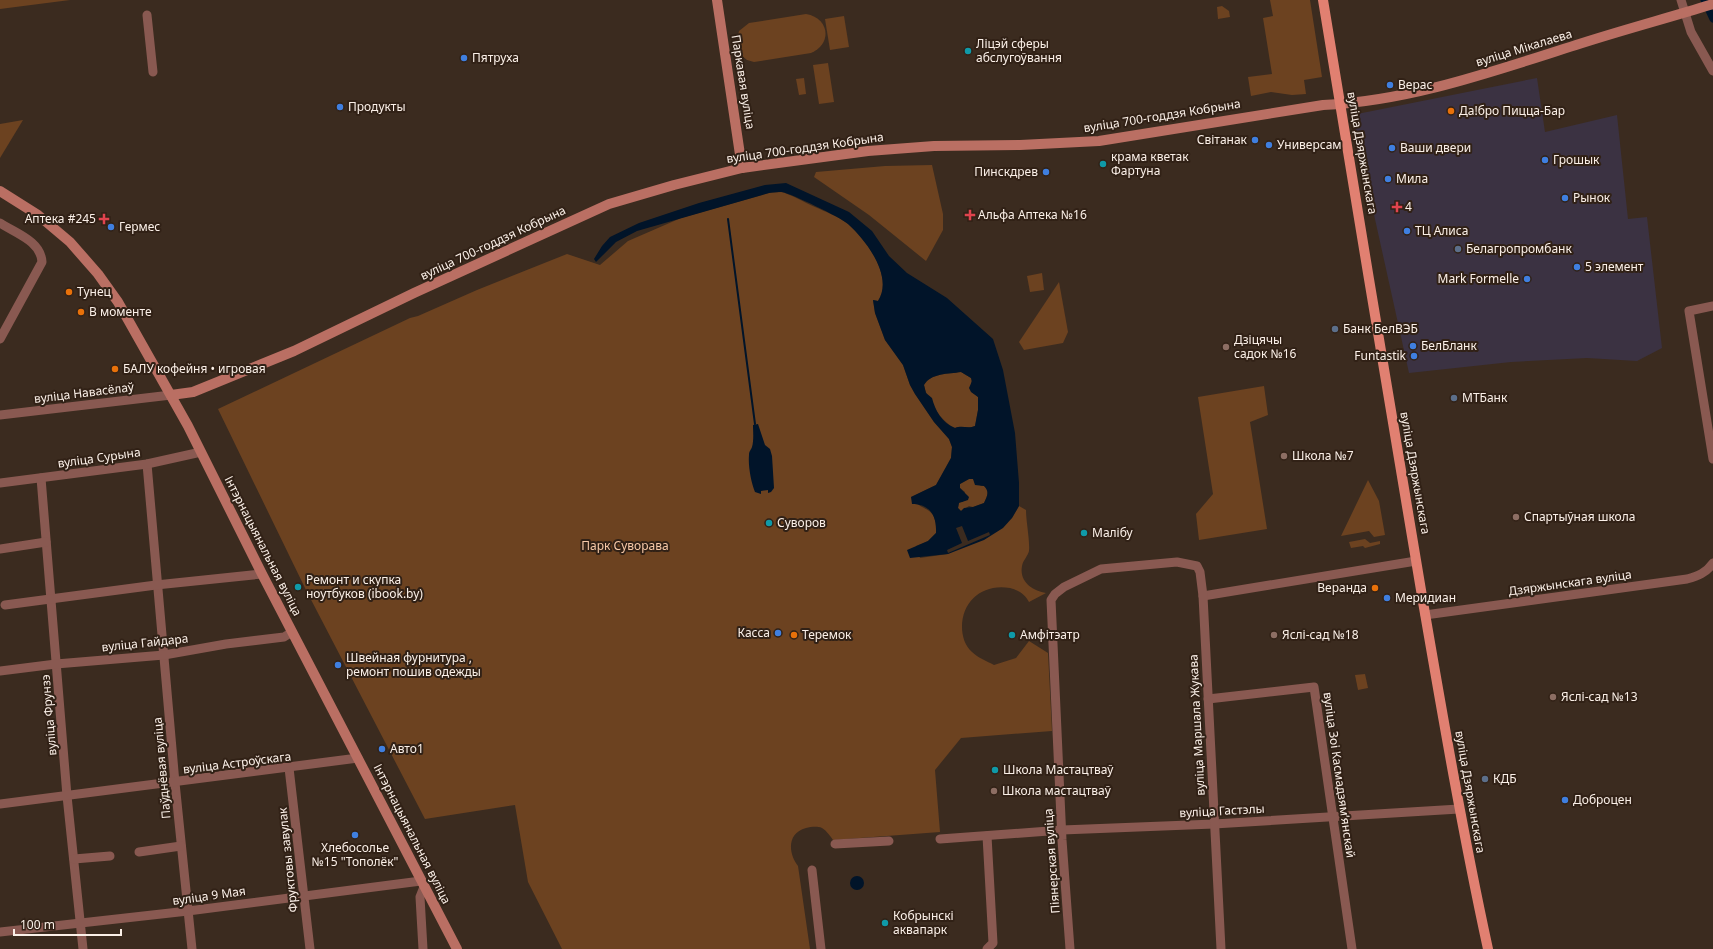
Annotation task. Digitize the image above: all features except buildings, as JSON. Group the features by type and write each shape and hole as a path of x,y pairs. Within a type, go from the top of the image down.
{"main road":[{"name":"вуліца Дзяржынскага","path":"1323,0 1425,615 1459,809 1488,949"}],"street":[{"name":"Паркавая вуліца","path":"718,0 742,168"},
{"path":"1681,0 1690,11 1691,32 1713,71"},
{"name":"вуліца Мікалаева","path":"1340,104 1398,96 1496,71 1713,4"},
{"path":"147,15 153,72"},
{"name":"вуліца 700-годдзя Кобрына","path":"170,395 193,392 294,351 414,293 609,204 674,185 742,168 868,151 934,146 1020,145 1099,141 1251,116 1323,105 1340,104"},
{"name":"Інтэрнацыянальная вуліца","path":"0,191 38,215 70,242 118,302 201,452 262,574 457,949"},
{"path":"0,223 38,247 42,255 42,262 0,338"},
{"path":"1713,306 1689,311 1713,459"},
{"name":"вуліца Навасёлаў","path":"0,415 170,395"},
{"name":"вуліца Сурына","path":"0,483 146,464 201,452"},
{"name":"Паўднёвая вуліца","path":"146,464 156,585 192,949"},
{"name":"вуліца Фрунзэ","path":"41,478 67,796 83,949"},
{"path":"0,549 46,542"},
{"name":"Піянерская вуліца","path":"1070,949 1062,830 1051,600 1055,594 1064,587 1101,569 1178,562 1197,566 1200,572 1203,596"},
{"path":"1203,596 1416,562"},
{"name":"Дзяржынскага вуліца","path":"1425,615 1687,579 1699,576 1708,570 1713,564"},
{"path":"5,605 156,585 262,574"},
{"name":"вуліца Маршала Жукава","path":"1203,596 1221,949"},
{"name":"вуліца Гайдара","path":"0,670 164,655 226,644 284,637 292,632"},
{"name":"вуліца Зоі Касмадзямʼянскай","path":"1208,699 1314,687 1352,949"},
{"name":"вуліца Астроўскага","path":"0,804 175,783 358,758"},
{"name":"Фруктовы завулак","path":"289,768 310,949"},
{"name":"вуліца Гастэлы","path":"940,839 1062,830 1214,824 1459,809"},
{"path":"986,836 993,943 987,949"},
{"path":"835,844 889,841"},
{"path":"139,852 181,846"},
{"path":"74,859 110,856"},
{"path":"812,870 821,949"},
{"path":"423,884 420,897 424,949"},
{"name":"вуліца 9 Мая","path":"0,932 188,911 304,895 423,884"}],"shaded area":[{"path":"1537,78 1545,132 1617,115 1628,219 1647,217 1662,348 1637,361 1587,358 1511,362 1409,373 1352,115"}],"green space":[{"path":"0,0 70,0 0,9"},
{"path":"1270,0 1310,0 1322,77 1304,80 1306,94 1292,95 1271,92 1251,96 1248,77 1272,74 1263,18 1273,16"},
{"path":"1222,6 1229,11 1230,17 1218,19 1217,7"},
{"path":"806,14 814,16 820,20 823,25 825,37 823,43 818,49 811,53 754,62 747,60 742,56 736,44 739,31 749,23"},
{"path":"844,16 849,47 830,50 825,19"},
{"path":"828,63 834,102 819,104 813,65"},
{"path":"804,78 806,94 799,95 796,79"},
{"path":"23,120 0,158 0,124"},
{"path":"932,165 943,214 943,230 926,261 869,215 814,177 816,172 885,166"},
{"name":"Парк Суворава","path":"781,192 832,214 844,221 863,239 870,249 876,259 883,281 882,291 878,301 873,300 875,313 885,340 903,365 915,394 934,422 949,439 952,447 951,458 936,485 911,497 920,506 932,513 936,524 936,533 928,541 916,546 920,558 948,554 1012,518 1019,506 1026,510 1029,551 1022,566 1023,577 1032,588 1046,593 1029,602 1021,593 1010,588 1000,587 983,591 970,601 963,617 962,630 967,647 977,656 994,665 1016,658 1029,641 1048,653 1052,731 961,738 935,770 940,832 833,840 824,829 814,827 806,828 795,834 792,839 791,850 798,866 810,949 562,949 528,882 515,805 425,819 306,590 218,409 410,318 567,254 600,265 628,241 681,218 769,193"},
{"path":"1042,273 1044,290 1030,292 1027,276"},
{"path":"1059,282 1068,332 1063,343 1024,350 1019,342"},
{"path":"961,372 971,378 972,392 978,397 978,410 975,426 955,428 945,421 935,410 924,385 935,376"},
{"path":"1264,386 1268,415 1250,422 1267,529 1199,540 1196,514 1213,494 1198,397"},
{"path":"969,479 973,479 981,486 984,486 987,490 987,496 984,503 973,507 969,506 961,511 958,508 959,502 963,502 965,492 960,488 960,484"},
{"path":"1368,480 1379,501 1385,535 1374,537 1369,531 1341,536"},
{"path":"1365,539 1370,543 1380,541 1380,544 1365,548 1363,546 1351,548 1349,542"},
{"path":"1365,674 1368,688 1358,690 1355,675"}],"water":[{"path":"786,183 849,212 872,231 889,256 907,273 947,298 993,339 1003,370 1015,433 1019,483 1019,506 1012,518 1003,528 984,540 948,554 910,558 907,550 928,541 936,533 934,516 923,506 912,504 911,497 936,485 951,458 952,447 949,439 934,422 915,394 903,365 885,340 875,313 873,300 878,301 882,291 883,281 876,260 863,239 848,224 836,216 782,192 772,192 637,231 616,242 596,262 594,259 610,237 639,223 699,203 765,185","holes":["961,372 971,378 972,381 969,388 971,392 978,397 978,410 975,426 955,428 946,423 940,416 932,398 926,393 924,385 935,376","969,479 973,479 975,485 984,486 987,490 987,496 984,503 973,507 964,508 961,511 958,508 959,503 968,500 969,497 960,488 960,484"]},
{"path":"758,424 765,445 770,449 772,456 774,488 768,493 768,490 761,491 761,494 755,492 749,464 749,454 753,441 753,425"},
{"path":"857,876 862,878 864,883 862,888 857,890 852,888 850,883 852,878"}],"pier":[{"path":"962,526 968,541 989,532 990,535 948,553 947,550 962,543 956,528"}],"waterway":[{"path":"1704,0 1713,19"},
{"path":"728,219 755,424"}],"place":[{"name":"Ліцэй сферы абслугоўвання","path":"968,51"},
{"name":"Пятруха","path":"464,58"},
{"name":"Верас","path":"1390,85"},
{"name":"Продукты","path":"340,107"},
{"name":"Да!бро Пицца-Бар","path":"1451,111"},
{"name":"Світанак","path":"1255,140"},
{"name":"Универсам","path":"1269,145"},
{"name":"Ваши двери","path":"1392,148"},
{"name":"Грошык","path":"1545,160"},
{"name":"крама кветак Фартуна","path":"1103,164"},
{"name":"Пинскдрев","path":"1046,172"},
{"name":"Мила","path":"1388,179"},
{"name":"Рынок","path":"1565,198"},
{"name":"4","path":"1397,207"},
{"name":"Альфа Аптека №16","path":"970,215"},
{"name":"Аптека #245","path":"104,219"},
{"name":"Гермес","path":"111,227"},
{"name":"ТЦ Алиса","path":"1407,231"},
{"name":"Белагропромбанк","path":"1458,249"},
{"name":"5 элемент","path":"1577,267"},
{"name":"Mark Formelle","path":"1527,279"},
{"name":"Тунец","path":"69,292"},
{"name":"В моменте","path":"81,312"},
{"name":"Банк БелВЭБ","path":"1335,329"},
{"name":"БелБланк","path":"1413,346"},
{"name":"Дзіцячы садок №16","path":"1226,347"},
{"name":"Funtastik","path":"1414,356"},
{"name":"БАЛУ кофейня • игровая","path":"115,369"},
{"name":"МТБанк","path":"1454,398"},
{"name":"Школа №7","path":"1284,456"},
{"name":"Спартыўная школа","path":"1516,517"},
{"name":"Суворов","path":"769,523"},
{"name":"Малібу","path":"1084,533"},
{"name":"Ремонт и скупка ноутбуков (ibook.by)","path":"298,587"},
{"name":"Веранда","path":"1375,588"},
{"name":"Меридиан","path":"1387,598"},
{"name":"Касса","path":"778,633"},
{"name":"Теремок","path":"794,635"},
{"name":"Амфітэатр","path":"1012,635"},
{"name":"Яслі-сад №18","path":"1274,635"},
{"name":"Швейная фурнитура , ремонт пошив одежды","path":"338,665"},
{"name":"Яслі-сад №13","path":"1553,697"},
{"name":"Авто1","path":"382,749"},
{"name":"Школа Мастацтваў","path":"995,770"},
{"name":"КДБ","path":"1485,779"},
{"name":"Школа мастацтваў","path":"994,791"},
{"name":"Доброцен","path":"1565,800"},
{"name":"Хлебосолье №15 \"Тополёк\"","path":"355,835"},
{"name":"Кобрынскі аквапарк","path":"885,923"}]}
